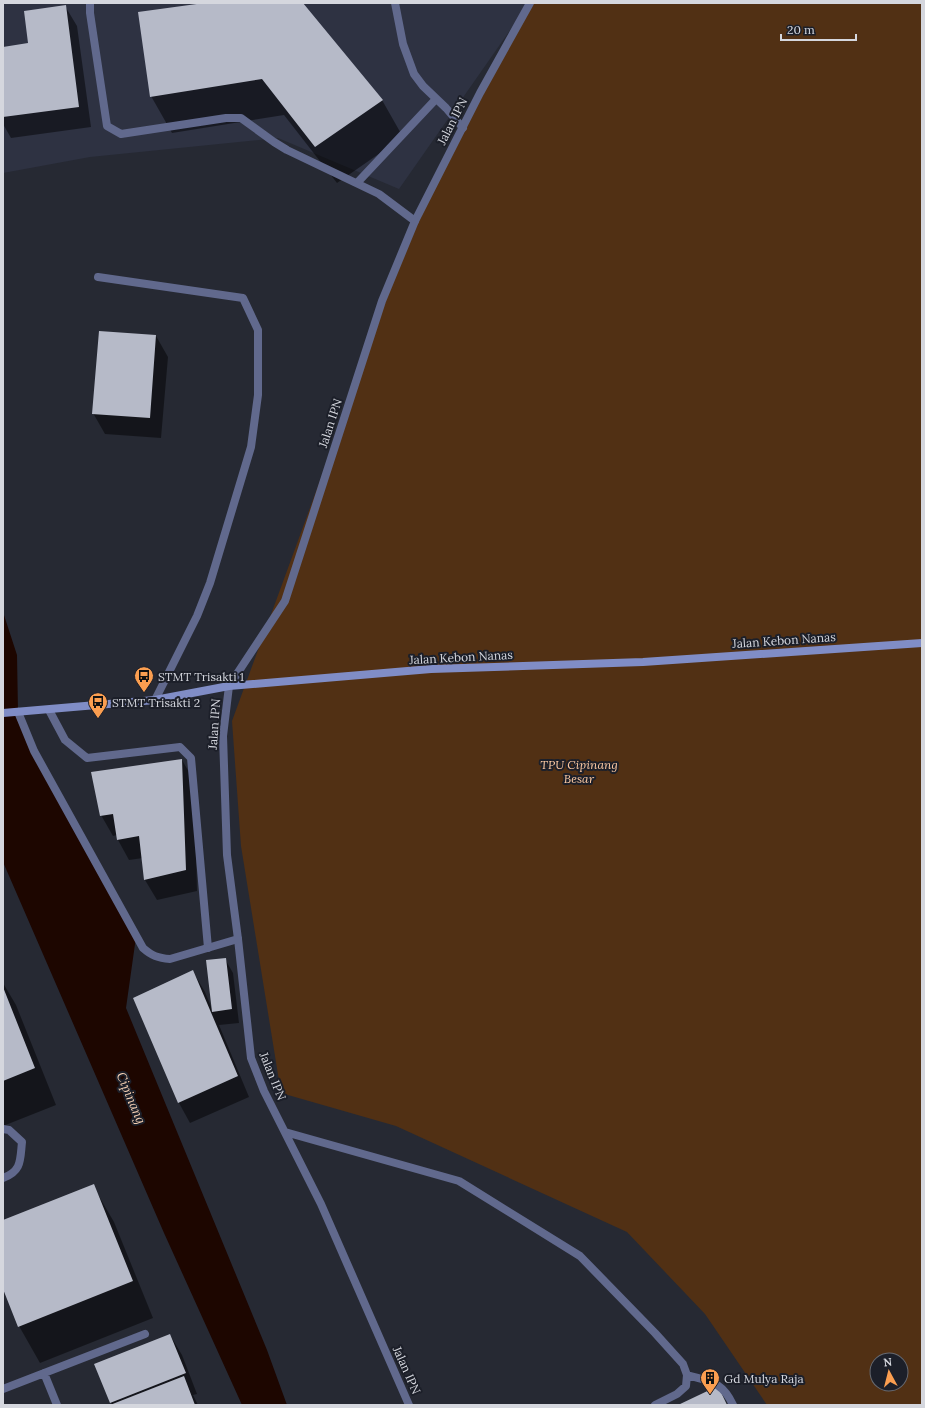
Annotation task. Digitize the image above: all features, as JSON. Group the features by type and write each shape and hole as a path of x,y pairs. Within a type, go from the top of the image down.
{"street":[{"path":"90,3 90,13 107,126 120,134 226,118 241,118 287,150 379,194 415,221"},
{"path":"395,3 402,44 414,74 423,86 446,108 463,128"},
{"name":"Jalan IPN","path":"409,1405 321,1204 264,1091 251,1058 227,847 223,736 229,686 285,601 382,301 415,221 480,93 530,3"},
{"path":"357,183 436,99"},
{"path":"98,277 242,298 258,330 258,395 251,447 210,583 197,616 155,700"},
{"name":"Jalan Kebon Nanas","path":"6,713 155,700 229,686 431,669 643,662 922,643"},
{"path":"49,710 65,740 87,758 180,747 191,758 208,948"},
{"path":"18,712 34,750 143,948 152,956 170,959 238,939"},
{"path":"3,1129 9,1130 22,1142 20,1164 11,1175 3,1178"},
{"path":"285,1132 459,1181 580,1256 684,1364 687,1375 686,1386 677,1394 655,1405"},
{"path":"3,1389 145,1334"},
{"path":"44,1373 58,1405"},
{"path":"687,1375 719,1385 728,1395 733,1405"}],"shaded area":[{"path":"3,3 529,3 399,189 278,138 90,157 3,173"}],"green space":[{"name":"TPU Cipinang Besar","path":"530,3 922,3 922,1405 767,1405 705,1314 627,1232 396,1126 281,1093 241,846 232,721 415,221"}],"water":[{"name":"Cipinang","path":"3,612 17,655 18,712 34,751 136,937 126,1008 267,1350 287,1405 242,1405 164,1233 3,862"}],"building":[{"path":"204,3 303,3 383,100 315,147 262,79 150,97 138,12"},
{"path":"66,5 79,107 3,117 3,47 28,43 24,11"},
{"path":"99,331 156,335 150,418 92,414"},
{"path":"182,759 186,870 144,880 139,836 117,840 113,814 100,816 91,772"},
{"path":"226,958 232,1009 212,1012 206,960"},
{"path":"193,970 238,1076 178,1103 133,998"},
{"path":"3,987 35,1068 3,1081"},
{"path":"94,1184 133,1281 18,1327 3,1289 3,1220"},
{"path":"170,1334 186,1373 110,1403 94,1364"},
{"path":"184,1376 195,1405 110,1405"},
{"name":"Gd Mulya Raja","path":"718,1386 727,1405 678,1405"}],"place":[{"name":"STMT Trisakti 1","path":"144,693"},
{"name":"STMT Trisakti 2","path":"98,719"},
{"name":"Gd Mulya Raja","path":"710,1395"}]}
